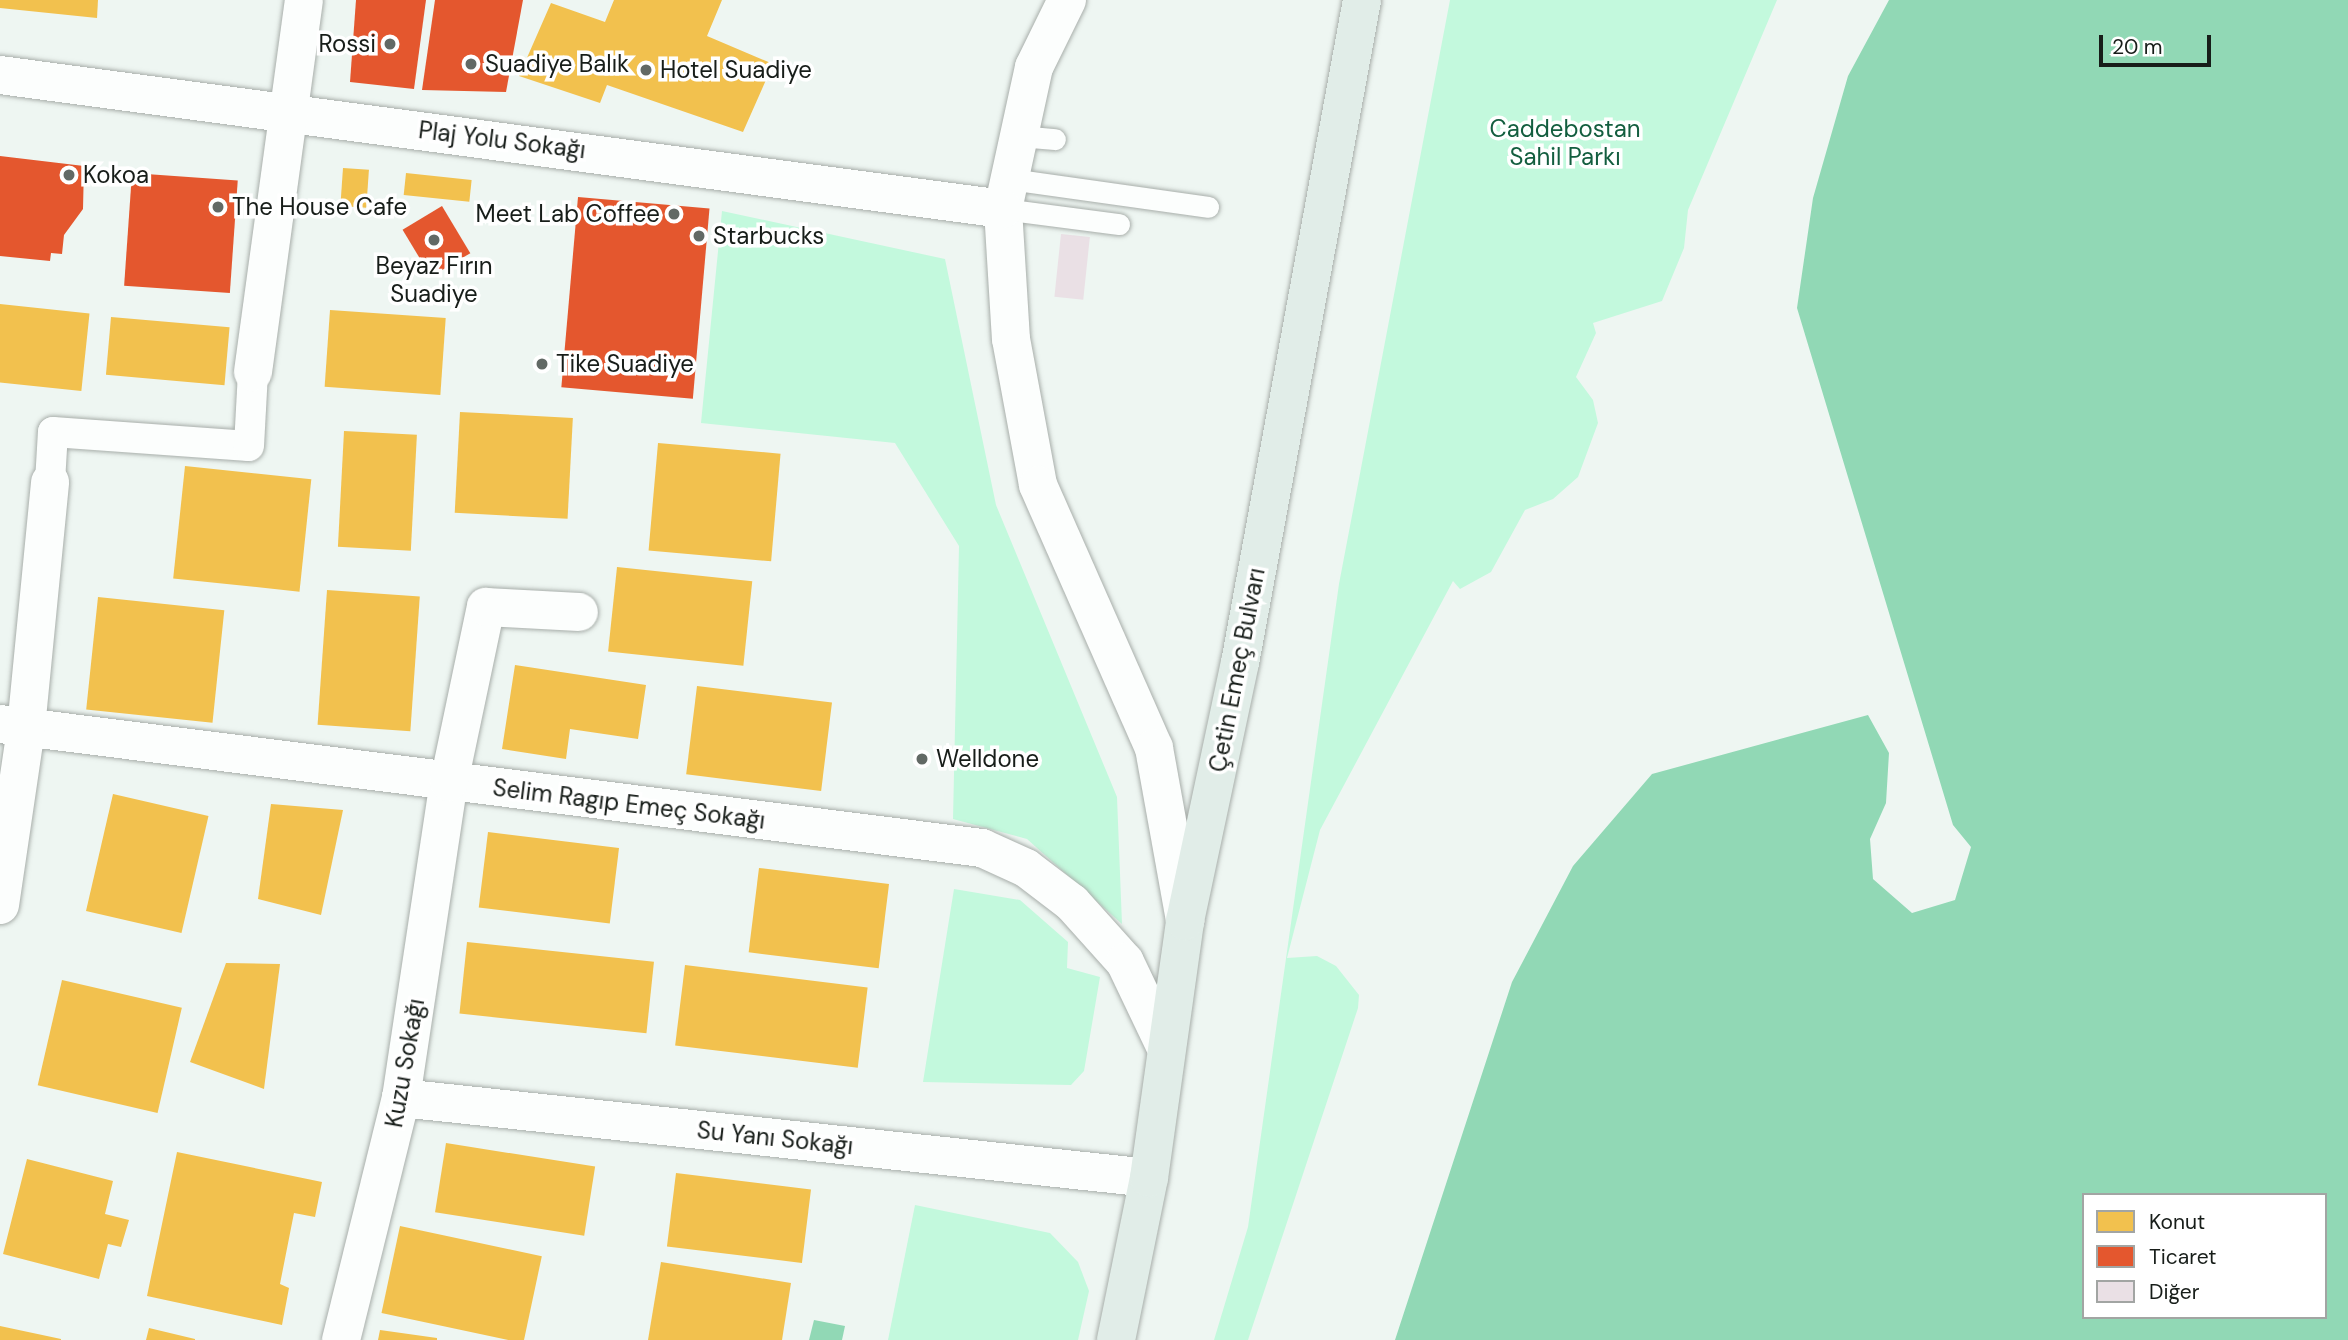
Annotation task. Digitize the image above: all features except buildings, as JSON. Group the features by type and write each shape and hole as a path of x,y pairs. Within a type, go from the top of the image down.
{"main road":[{"name":"Çetin Emeç Bulvarı","path":"1116,1340 1149,1178 1165,1046 1185,921 1241,663 1362,0"}],"street":[{"path":"0,905 13,726 50,482 53,432 249,446 253,372 292,113 304,0"},
{"path":"1067,0 1034,67 1037,138 1007,194 1010,339 1038,485 1154,748 1185,921"},
{"name":"Plaj Yolu Sokağı","path":"0,75 292,113 1007,194"},
{"name":"Kuzu Sokağı","path":"341,1340 401,1098 449,782 486,607 579,612"},
{"name":"Selim Ragıp Emeç Sokağı","path":"13,726 982,848 1026,868 1072,903 1125,962 1165,1046"},
{"name":"Su Yanı Sokağı","path":"401,1098 1149,1178"}],"lane":[{"path":"1007,194 1208,206"},
{"path":"1007,194 1119,224"}],"green space":[{"name":"Caddebostan Sahil Parkı","path":"1450,0 1777,0 1688,210 1684,248 1662,301 1593,323 1596,333 1576,377 1593,400 1598,423 1578,477 1553,499 1525,510 1491,572 1460,589 1453,581 1320,830 1287,958 1317,956 1336,966 1359,995 1358,1008 1248,1340 1214,1340 1248,1227 1339,584"},
{"path":"722,211 945,259 996,505 1117,797 1122,924 1027,839 953,819 959,546 895,443 701,423"},
{"path":"954,889 1020,900 1068,942 1067,968 1100,977 1084,1071 1071,1085 923,1082"},
{"path":"915,1205 1050,1233 1078,1262 1089,1291 1078,1340 888,1340"}],"shaded area":[{"path":"1889,0 2348,0 2348,1340 1395,1340 1512,982 1573,866 1652,774 1868,715 1889,753 1886,803 1870,839 1873,879 1912,913 1955,900 1971,847 1953,825 1797,308 1813,198 1848,76"},
{"path":"814,1320 845,1326 842,1340 809,1340"}],"place":[{"name":"Rossi","path":"390,44"},
{"name":"Suadiye Balık","path":"471,64"},
{"name":"Hotel Suadiye","path":"646,70"},
{"name":"Kokoa","path":"69,175"},
{"name":"The House Cafe","path":"218,207"},
{"name":"Meet Lab Coffee","path":"674,214"},
{"name":"Starbucks","path":"699,236"},
{"name":"Beyaz Fırın Suadiye","path":"434,240"},
{"name":"Tike Suadiye","path":"542,364"},
{"name":"Welldone","path":"922,759"}]}
